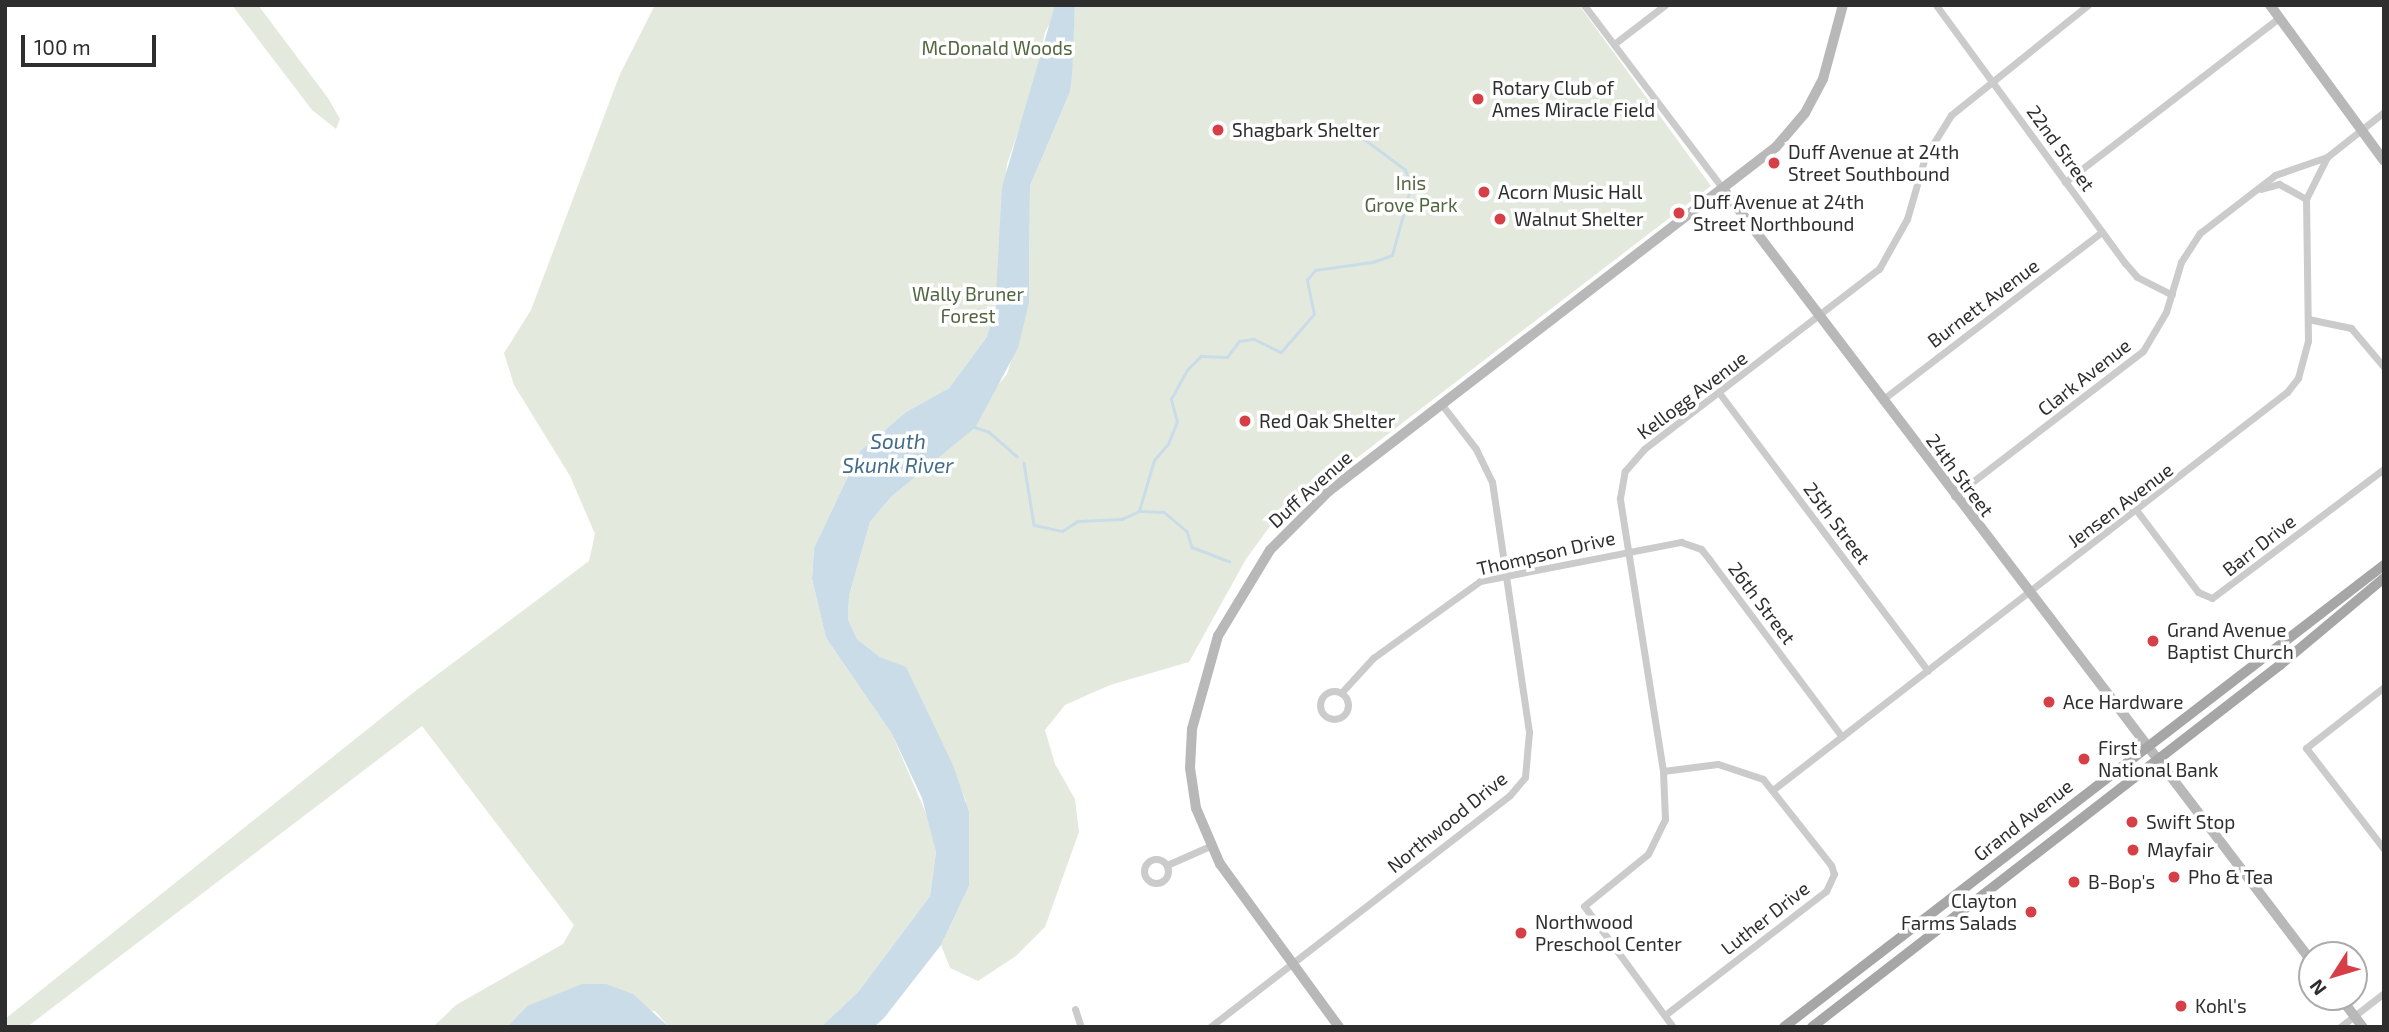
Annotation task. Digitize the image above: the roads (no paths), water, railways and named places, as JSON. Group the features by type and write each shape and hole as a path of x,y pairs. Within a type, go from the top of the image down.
{"main road":[{"name":"Duff Avenue","path":"1339,1027 1210,846 1192,788 1190,747 1202,680 1231,610 1270,550 1297,520 1776,147 1805,113 1832,56 1843,5"},
{"path":"2270,5 2384,161"},
{"name":"24th Street","path":"1724,190 2145,748 2298,944"},
{"name":"Grand Avenue","path":"1784,1027 2384,565"},
{"name":"Grand Avenue","path":"1812,1027 2155,761 2384,578"},
{"path":"2350,1011 2363,1027"}],"street":[{"name":"24th Street","path":"1584,5 1724,190"},
{"path":"1614,44 1665,5"},
{"name":"22nd Street","path":"1936,5 2137,276 2172,295"},
{"name":"Kellogg Avenue","path":"1665,1015 1584,906 1639,862 1656,843 1665,819 1663,771 1620,498 1625,471 1644,449 1821,318 1884,262 1908,219 1925,157 1965,100 2088,5"},
{"path":"2065,182 2279,18"},
{"name":"Clark Avenue","path":"1954,496 2133,361 2158,329 2189,247 2251,193 2287,167 2326,157 2384,112"},
{"name":"Jensen Avenue","path":"1774,789 2137,511 2287,392 2304,362 2308,319 2306,199 2326,157"},
{"path":"2251,193 2279,184 2306,199"},
{"name":"Burnett Avenue","path":"1882,400 2102,232"},
{"path":"2308,319 2351,328 2384,367"},
{"name":"25th Street","path":"1720,394 1928,671"},
{"name":"Northwood Drive","path":"1210,1027 1510,795 1525,777 1531,749 1492,482 1476,449 1442,405"},
{"name":"Barr Drive","path":"2137,511 2198,592 2212,598 2384,469"},
{"name":"26th Street","path":"1629,551 1671,542 1700,549 1842,737"},
{"name":"Thompson Drive","path":"1341,693 1373,658 1460,592 1505,574 1629,551"},
{"path":"2384,687 2306,748 2384,849"},
{"name":"Luther Drive","path":"1663,771 1734,765 1774,789 1831,865 1832,884 1665,1015"},
{"path":"1167,865 1210,846"},
{"path":"2340,1027 2384,993"},
{"path":"1075,1009 1081,1027"},
{"path":"1665,1015 1674,1027"}],"water":[{"name":"South Skunk River","path":"1055,5 1075,5 1072,75 1070,92 1030,186 1029,303 1018,348 975,428 891,497 870,522 849,596 848,619 857,639 880,657 906,667 953,765 969,812 969,886 941,945 884,1018 874,1027 821,1027 858,992 930,896 936,852 922,798 892,734 826,638 812,579 814,548 860,451 906,412 949,388 986,338 995,311 1002,187"},
{"path":"582,984 606,984 633,994 669,1027 507,1027 527,1006"}],"waterway":[{"path":"1024,463 1034,525 1062,531 1078,521 1122,519 1139,511 1154,460 1168,444 1177,422 1171,399 1187,370 1201,356 1227,357 1239,341 1254,339 1281,352 1314,314 1307,280 1315,270 1373,262 1392,255 1411,186 1405,170 1354,132"},
{"path":"972,426 989,432 1017,456"},
{"path":"1139,511 1164,512 1187,531 1192,547 1229,561"}],"place":[{"name":"Rotary Club of Ames Miracle Field","path":"1478,99"},
{"name":"Shagbark Shelter","path":"1218,130"},
{"name":"Duff Avenue at 24th Street Southbound","path":"1774,163"},
{"name":"Acorn Music Hall","path":"1484,192"},
{"name":"Duff Avenue at 24th Street Northbound","path":"1679,213"},
{"name":"Walnut Shelter","path":"1500,219"},
{"name":"Red Oak Shelter","path":"1245,421"},
{"name":"Grand Avenue Baptist Church","path":"2153,641"},
{"name":"Ace Hardware","path":"2049,702"},
{"name":"First National Bank","path":"2084,759"},
{"name":"Swift Stop","path":"2132,822"},
{"name":"Mayfair","path":"2133,850"},
{"name":"Pho & Tea","path":"2174,877"},
{"name":"B-Bop's","path":"2074,882"},
{"name":"Clayton Farms Salads","path":"2031,912"},
{"name":"Northwood Preschool Center","path":"1521,933"},
{"name":"Kohl's","path":"2181,1006"}],"park label":[{"name":"McDonald Woods","path":"997,48"},
{"name":"Inis Grove Park","path":"1411,194"},
{"name":"Wally Bruner Forest","path":"968,305"}]}
